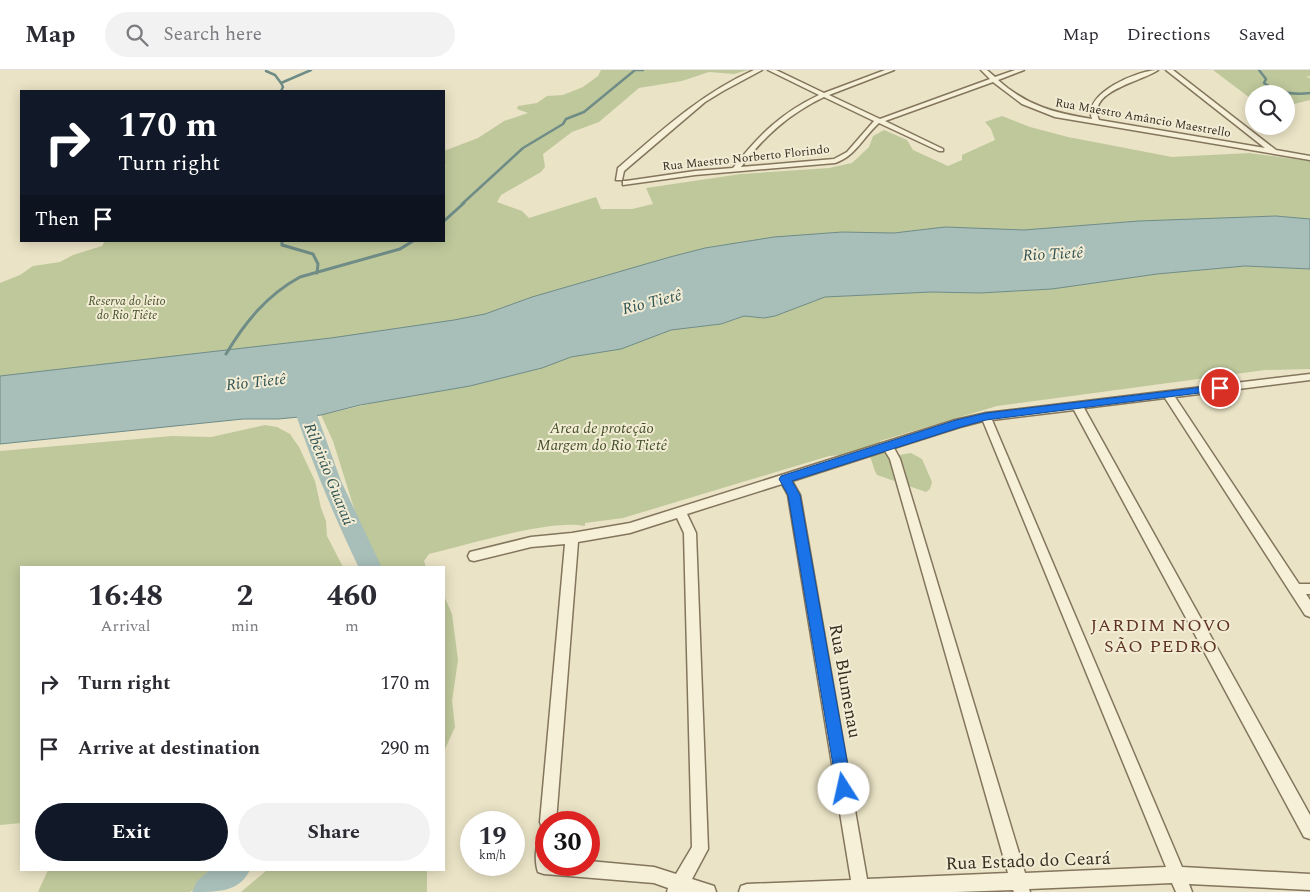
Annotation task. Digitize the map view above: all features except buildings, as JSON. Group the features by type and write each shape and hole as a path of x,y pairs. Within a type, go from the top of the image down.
{"street":[{"name":"Rua Maestro Norberto Florindo","path":"759,70 723,87 701,102 621,170 619,178 615,180 617,183 736,169 835,161 853,152 864,131 877,122 1021,70"},
{"path":"771,70 877,122 941,150"},
{"path":"736,169 748,151 797,106 820,94 891,70"},
{"name":"Rua Maestro Amâncio Maestrello","path":"984,70 1012,97 1028,106 1055,115 1275,154 1310,158"},
{"path":"1096,123 1093,112 1096,103 1103,94 1155,70"},
{"path":"1169,70 1275,154"},
{"path":"474,556 531,542 572,538 630,528 986,417 1310,377"},
{"path":"1168,395 1310,611"},
{"path":"1077,405 1310,831"},
{"path":"986,417 1184,892"},
{"path":"888,446 895,459 1021,887"},
{"name":"Rua Blumenau","path":"785,479 794,495 861,890"},
{"path":"677,888 700,849 690,533 680,513"},
{"path":"549,811 572,538"},
{"path":"1296,589 1310,588"},
{"path":"600,871 654,875 677,888 708,892"},
{"name":"Rua Estado do Ceará","path":"747,892 1021,887 1177,875 1310,882"}],"green space":[{"name":"Reserva do leito do Rio Tiête","path":"601,70 748,70 734,74 709,72 682,81 639,88 599,122 572,132 543,154 545,167 541,172 501,195 497,202 522,211 529,218 596,197 601,209 632,209 653,204 646,188 741,174 829,168 852,163 869,147 873,136 884,130 907,140 913,150 948,166 962,160 962,155 995,140 991,129 985,122 1002,116 1030,127 1068,137 1172,157 1249,153 1310,161 1310,227 512,313 0,385 0,283 20,275 33,266 60,262 73,255 102,246 104,242 445,242 445,151 478,138 504,121 528,113 517,109 518,106 537,103 547,96 563,95 583,87 598,76"},
{"path":"1213,70 1310,70 1310,76 1306,77 1310,78 1310,100 1295,104 1295,85 1245,85 1245,94"},
{"name":"Area de proteção Margem do Rio Tietê","path":"1245,266 1310,269 1310,369 1265,370 997,406 880,441 893,456 911,453 922,459 932,482 930,489 926,492 877,475 869,454 865,449 829,456 623,518 585,523 585,526 551,526 530,529 429,554 424,561 426,566 378,566 363,537 333,441 321,415 571,357 671,330 721,324 744,316 764,318 825,297 1052,289 1157,274"},
{"path":"265,425 277,427 290,434 299,447 315,481 326,521 327,536 342,566 20,566 20,823 0,825 0,451 172,436 211,437"},
{"path":"445,598 452,614 458,660 452,701 455,727 445,749"},
{"path":"48,871 224,871 190,892 38,892"},
{"path":"266,871 427,871 427,892 241,892"}],"water":[{"name":"Rio Tietê","path":"1276,216 1310,219 1310,269 1245,266 1157,274 1052,289 825,297 775,316 764,318 744,316 721,324 671,330 621,349 571,357 542,368 470,386 360,405 321,415 278,419 243,419 0,444 0,376 331,338 454,320 485,314 532,297 705,248 774,237 842,232 894,233 945,227 1024,230 1139,221"}],"waterway":[{"path":"281,83 311,70"},
{"path":"462,204 523,148 563,124 566,119 584,112 635,70"},
{"path":"635,70 643,70"},
{"path":"1259,70 1266,79 1264,83 1275,89 1298,94 1310,93"},
{"path":"266,71 275,75 281,83"},
{"path":"281,83 283,87 282,90"},
{"path":"445,220 464,203"},
{"path":"282,242 282,245 313,254 318,264 317,272"},
{"path":"317,272 400,249 411,242"},
{"path":"226,354 249,320 277,292 300,277 317,272"},
{"name":"Ribeirão Guaraú","path":"298,390 330,481 370,566"},
{"name":"Ribeirão Guaraú","path":"208,892 234,871"}],"district":[{"name":"JARDIM NOVO SÃO PEDRO","path":"1161,635"}],"route":[{"path":"844,789 794,495 785,479 959,423 1005,413 1220,388"}]}
